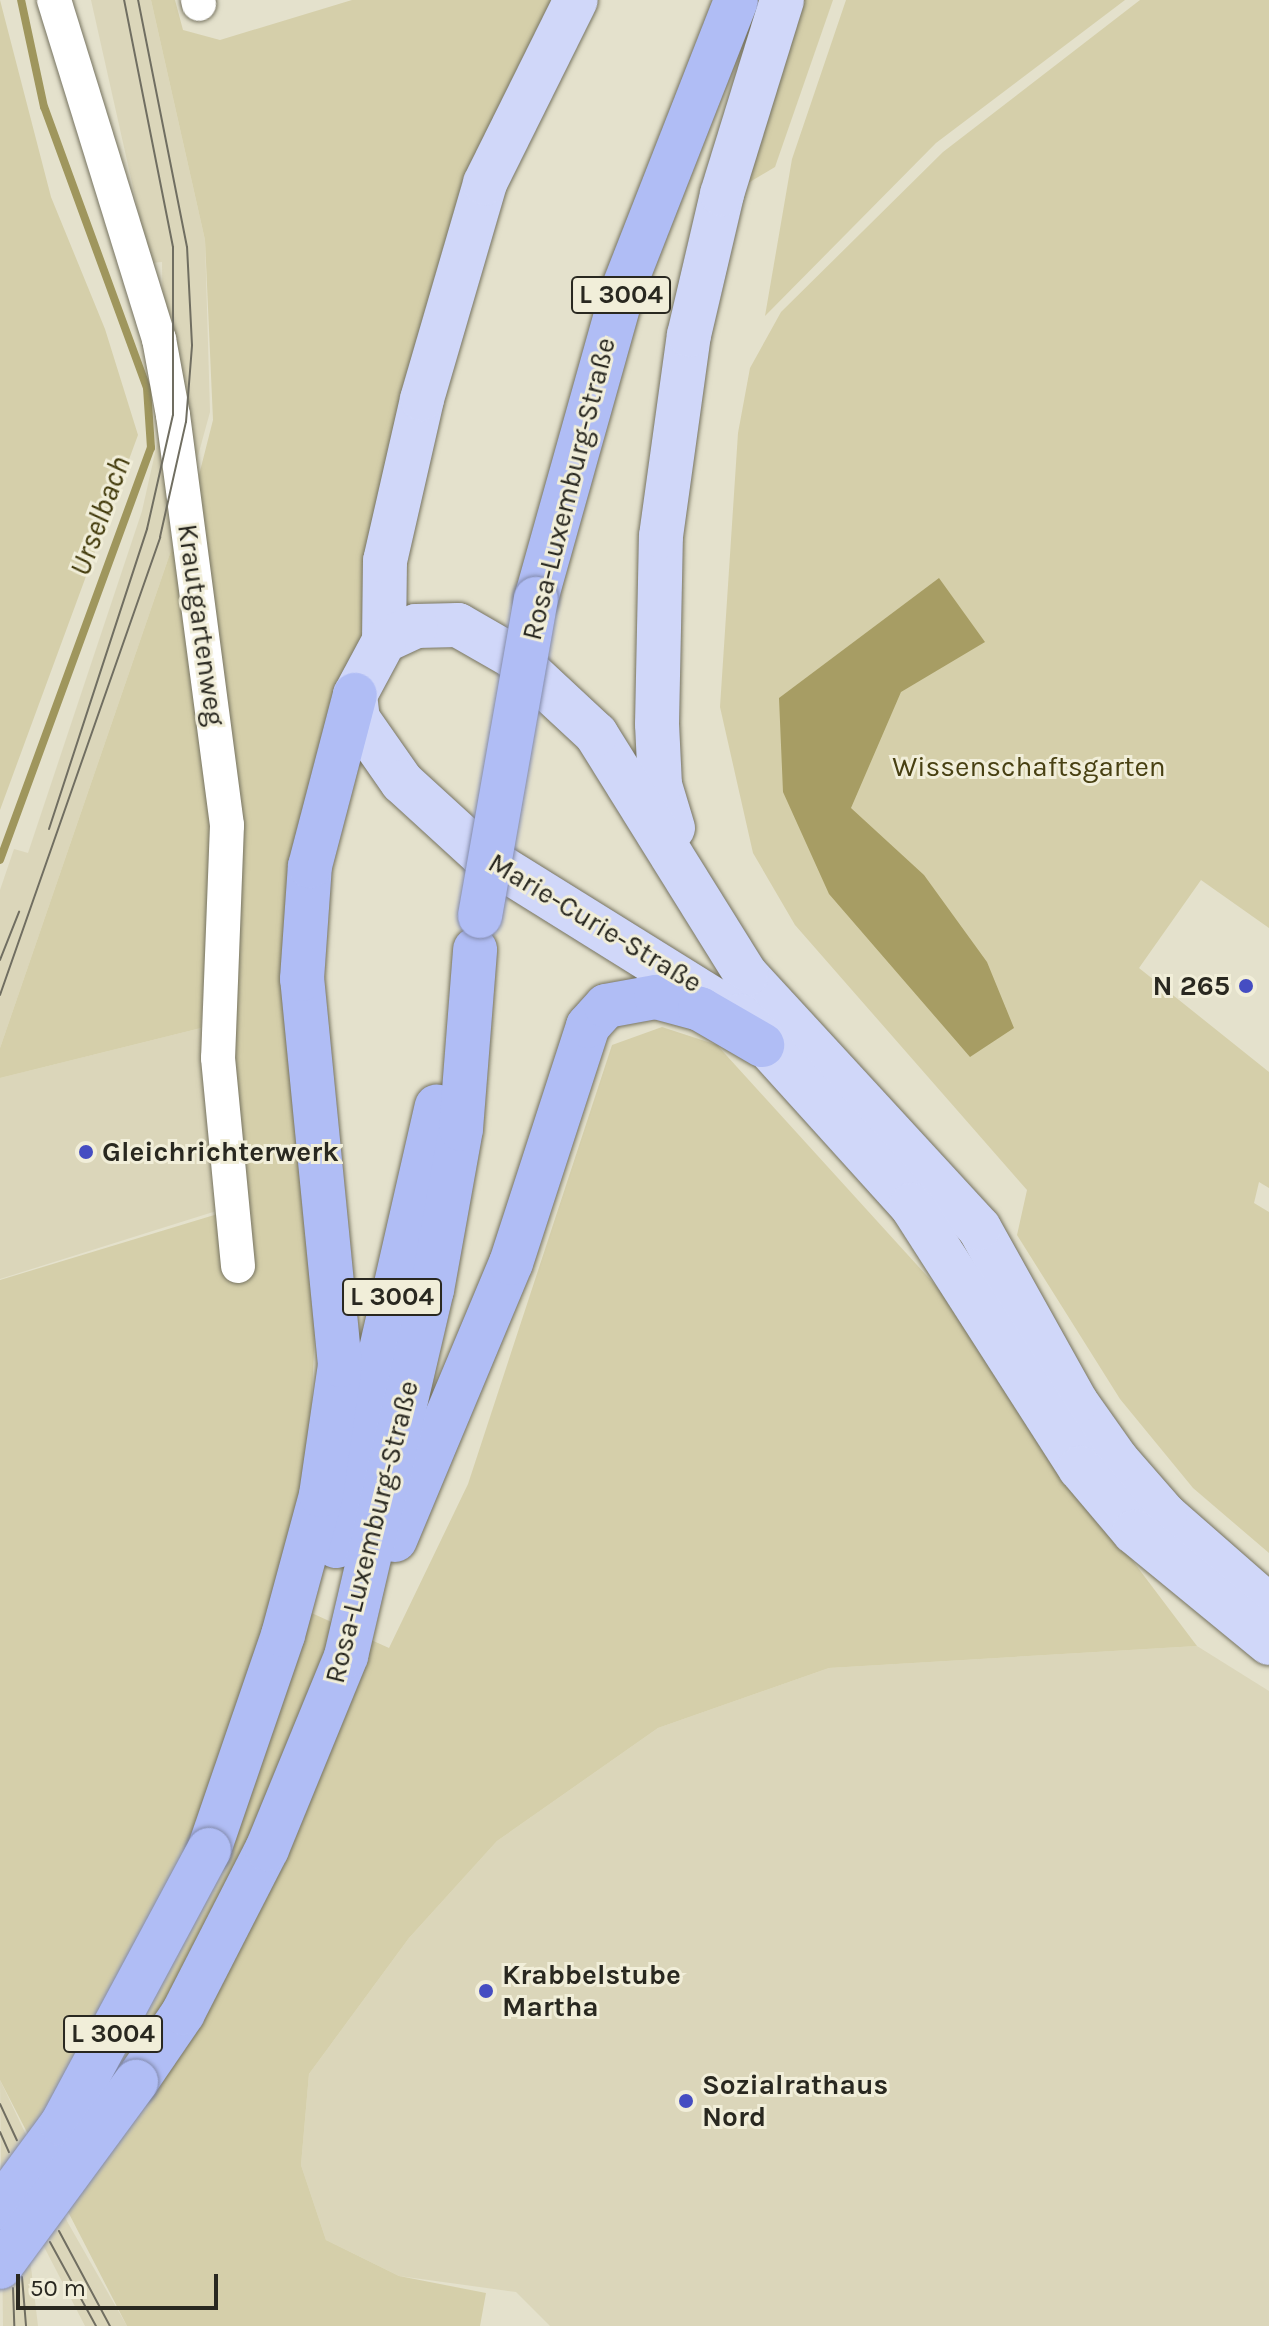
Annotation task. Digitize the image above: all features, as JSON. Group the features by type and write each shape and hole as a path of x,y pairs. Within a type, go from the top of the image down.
{"highway":[{"name":"Rosa-Luxemburg-Straße","path":"0,2267 183,2013 267,1849 312,1645 432,1290 461,1129 477,933 536,599 623,289 736,0"},
{"path":"312,1645 321,1495 340,1365 302,979 310,866 355,695"},
{"path":"312,1645 511,1263 588,1026 606,1006 656,997 700,1009 762,1045"},
{"name":"L 3004","path":"0,2208 62,2124 209,1850 312,1645"}],"main road":[{"path":"355,695 384,641 388,546 422,399 485,183 576,0"},
{"path":"692,887 660,785 661,536 689,335 722,194 782,0"},
{"name":"Marie-Curie-Straße","path":"384,641 416,626 458,625 557,692 596,734 746,975 979,1228 1076,1402 1117,1460 1165,1515 1269,1606"},
{"name":"Marie-Curie-Straße","path":"355,695 369,741 452,829 564,911 696,982 740,1016 762,1045 911,1205 1080,1468 1134,1532 1269,1643"}],"street":[{"name":"Krautgartenweg","path":"54,0 159,339 173,415 227,825 218,1058 238,1266"}],"shaded area":[{"path":"91,0 151,0 205,240 210,412 176,536 0,1048 0,890 14,849 28,853 142,511 164,413 162,262 150,263"},
{"path":"939,578 985,642 901,692 851,808 924,875 987,962 1014,1028 970,1057 829,894 783,792 779,698"},
{"path":"201,1028 229,1207 0,1279 0,1078"},
{"path":"1197,1646 1269,1691 1269,2326 550,2326 516,2292 399,2276 326,2240 301,2165 309,2074 409,1938 497,1841 658,1728 829,1668"},
{"path":"0,2080 68,2223 127,2326 85,2326 24,2208 38,2326 3,2326"}],"green space":[{"path":"0,0 51,197 105,329 138,435 0,810"},
{"path":"151,0 175,0 183,30 220,40 352,0 560,0 370,640 310,781 315,1331 306,1514 285,1601 389,1648 468,1484 612,1045 662,1027 717,1045 947,1298 1040,1438 1197,1646 829,1668 658,1728 497,1841 409,1938 309,2074 301,2165 326,2240 399,2276 486,2293 480,2326 127,2326 0,2080 0,1280 244,1206 195,491 213,420 205,240"},
{"path":"788,0 833,0 775,167 733,192"},
{"path":"846,0 1125,0 936,143 765,316 792,159"},
{"name":"Wissenschaftsgarten","path":"1140,0 1269,0 1269,928 1201,880 1139,968 1269,1072 1269,1188 1259,1182 1254,1203 1269,1212 1269,1553 1193,1488 1120,1399 1017,1235 1027,1190 795,925 753,853 720,707 738,433 750,368 781,312 943,152"},
{"path":"176,536 203,703 211,841 201,1028 0,1078 0,1048"}],"waterway":[{"name":"Urselbach","path":"0,860 151,448 147,388 44,107 21,0"}],"tram line":[{"path":"49,829 147,529 173,415 173,247 124,0"},
{"path":"0,995 160,537 186,422 192,345 187,247 138,0"},
{"path":"0,960 19,912"},
{"path":"0,2104 17,2140"},
{"path":"0,2132 9,2152"},
{"path":"59,2231 110,2326"},
{"path":"50,2242 96,2326"},
{"path":"22,2277 26,2326"},
{"path":"13,2288 14,2326"}],"place":[{"name":"N 265","path":"1246,986"},
{"name":"Gleichrichterwerk","path":"86,1152"},
{"name":"Krabbelstube Martha","path":"486,1991"},
{"name":"Sozialrathaus Nord","path":"686,2101"}]}
